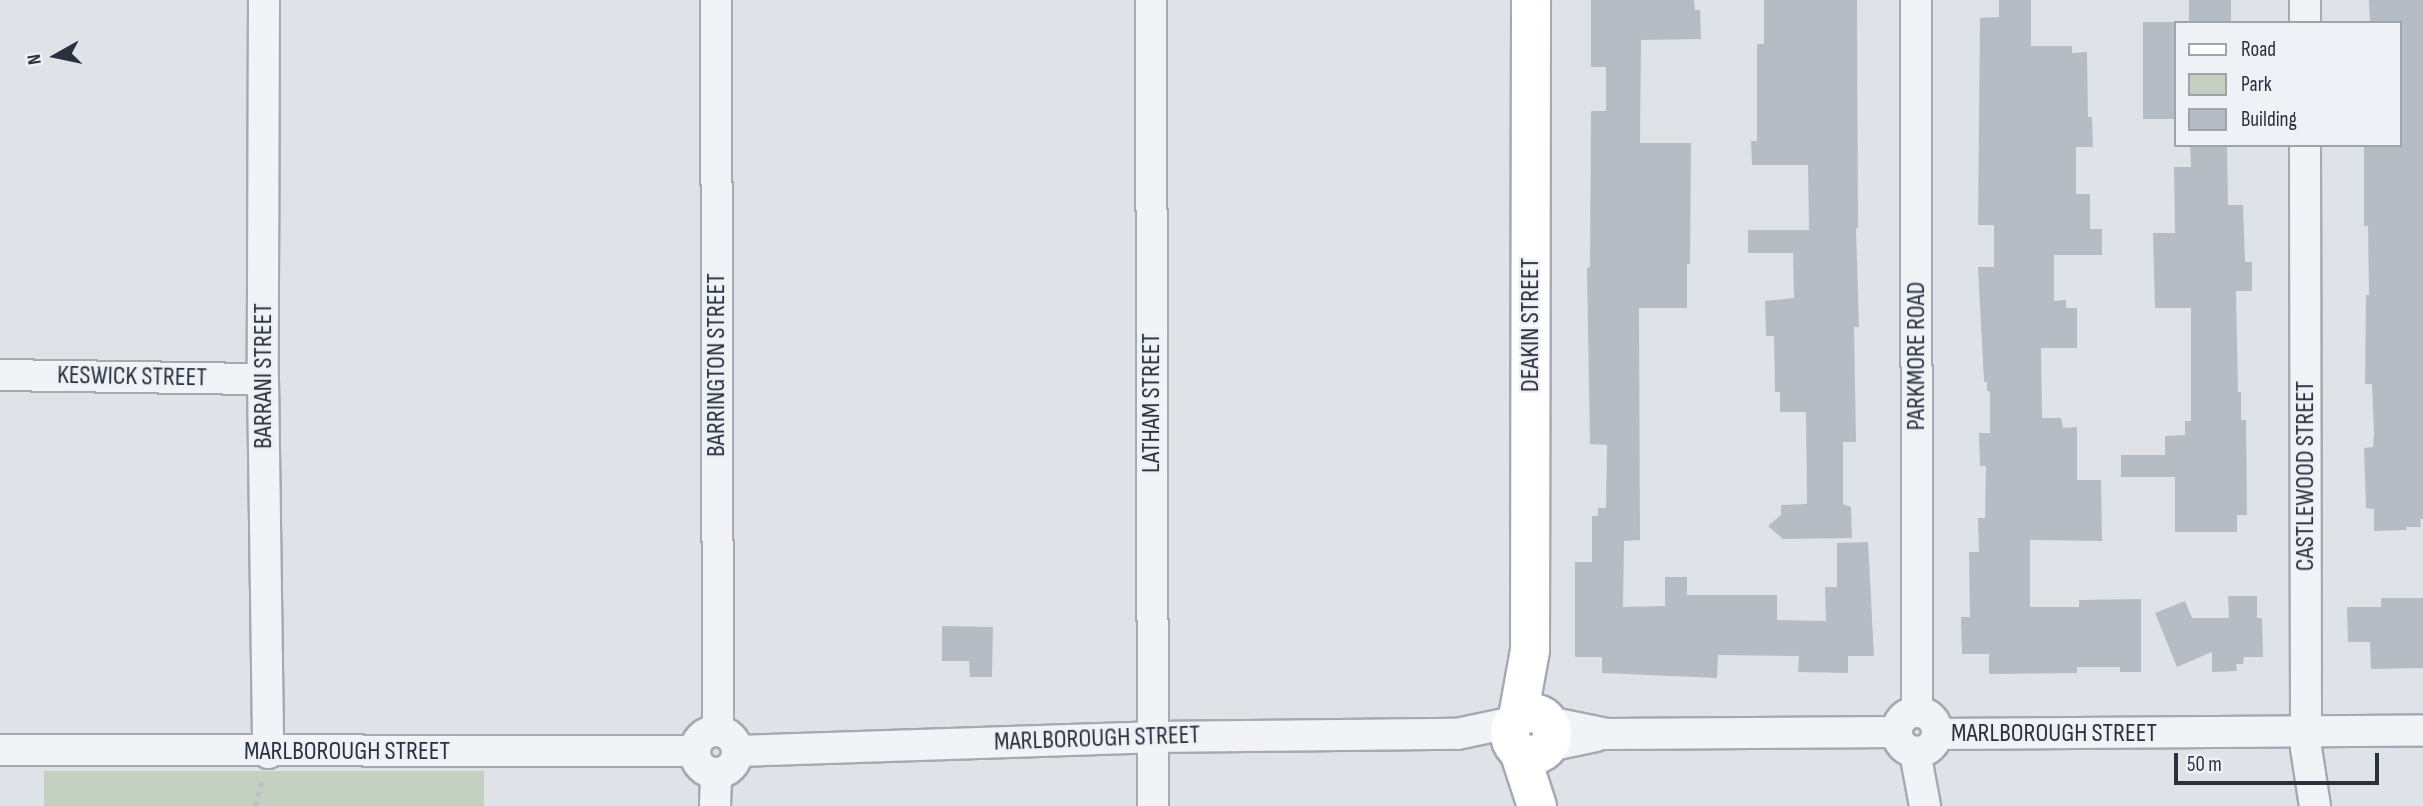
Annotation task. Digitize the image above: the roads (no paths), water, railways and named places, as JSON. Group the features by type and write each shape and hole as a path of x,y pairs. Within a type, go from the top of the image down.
{"street":[{"name":"BARRANI STREET","path":"264,0 263,379 268,753"},
{"name":"BARRINGTON STREET","path":"716,0 727,741"},
{"name":"LATHAM STREET","path":"1151,0 1153,806"},
{"name":"DEAKIN STREET","path":"1531,0 1530,650 1531,734 1537,806"},
{"name":"PARKMORE ROAD","path":"1916,0 1917,732 1925,806"},
{"path":"2305,0 2305,21"},
{"name":"CASTLEWOOD STREET","path":"2305,147 2306,732 2315,806"},
{"name":"KESWICK STREET","path":"0,375 263,379"},
{"name":"MARLBOROUGH STREET","path":"727,741 1457,734 2423,731"},
{"path":"704,734 727,741 729,769 716,773 703,769 695,751 704,734"},
{"name":"MARLBOROUGH STREET","path":"0,750 268,753 695,751"},
{"path":"715,806 716,773"}]}
